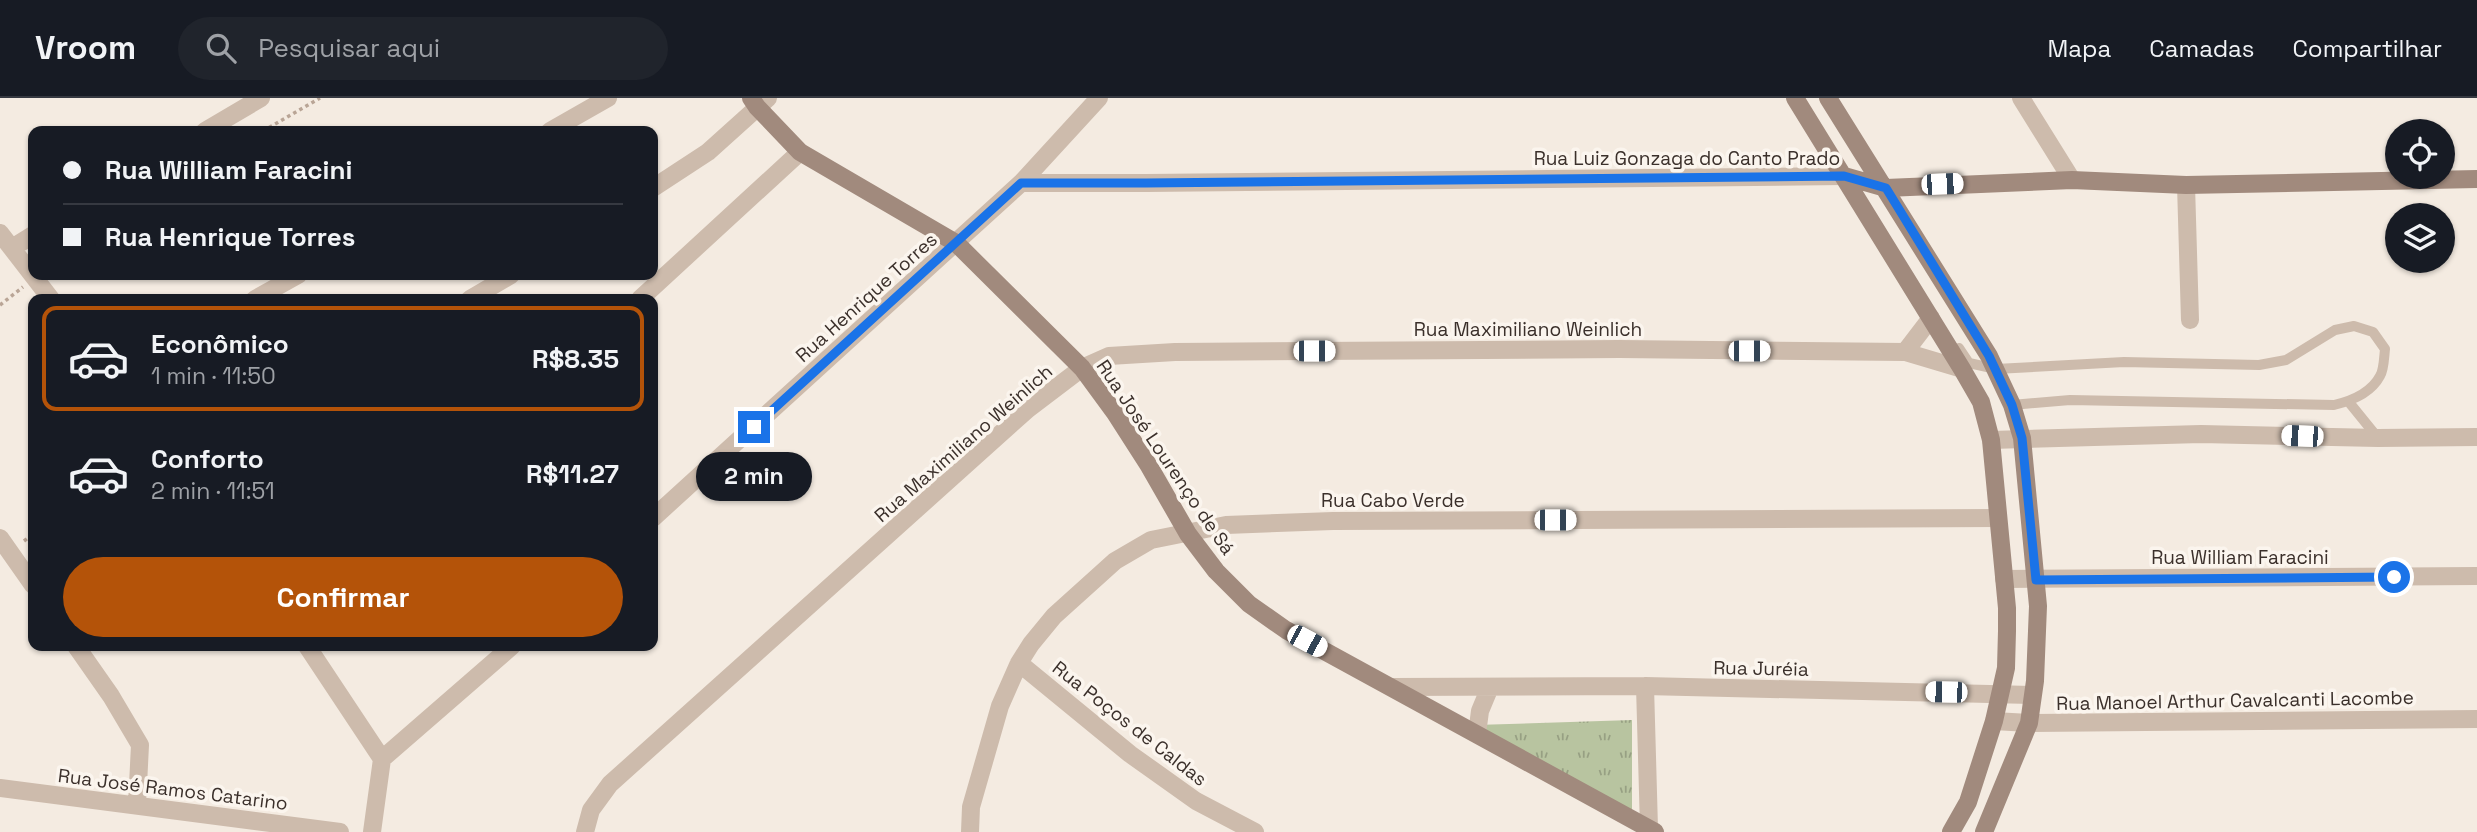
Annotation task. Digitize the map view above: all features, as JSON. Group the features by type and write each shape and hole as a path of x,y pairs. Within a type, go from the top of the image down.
{"street":[{"path":"213,126 261,98"},
{"path":"559,126 608,98"},
{"name":"Rua Henrique Torres","path":"658,514 1021,183 1099,98"},
{"path":"1795,98 1981,402 1991,440 2004,579 2006,668 1994,721 1968,802 1951,832"},
{"path":"1828,98 1996,369 2012,405 2022,438 2038,606 2032,695 2029,723 1984,832"},
{"path":"2021,98 2072,180"},
{"path":"658,185 708,152 759,101"},
{"name":"Rua José Lourenço de Sá","path":"759,101 800,152 957,243 1082,369 1149,466 1188,534 1216,571 1249,604 1286,630 1652,830"},
{"path":"645,294 800,152"},
{"name":"Rua Luiz Gonzaga do Canto Prado","path":"1021,183 1844,176 1886,188 2072,180 2186,186 2477,179"},
{"path":"2186,186 2190,320"},
{"path":"0,233 28,269"},
{"path":"12,248 28,238"},
{"path":"36,280 47,294"},
{"path":"264,294 289,280"},
{"path":"479,294 502,280"},
{"path":"1905,352 1931,318"},
{"name":"Rua Maximiliano Weinlich","path":"585,832 591,810 610,784 1028,409 1082,369 1109,356 1175,352 1619,349 1905,352 1962,369"},
{"path":"1991,440 2201,433 2378,439 2477,438"},
{"name":"Rua Cabo Verde","path":"970,832 971,807 1000,706 1019,663 1054,616 1115,561 1150,540 1226,525 1333,521 1998,518"},
{"path":"0,538 28,578"},
{"name":"Rua William Faracini","path":"2004,579 2477,576"},
{"path":"80,651 111,696 140,745 137,805"},
{"path":"310,651 382,759"},
{"path":"372,832 382,759 506,651"},
{"name":"Rua Poços de Caldas","path":"1019,663 1130,754 1196,801 1255,832"},
{"name":"Rua Juréia","path":"1393,687 1645,687 2032,695"},
{"path":"1477,734 1480,711 1490,687"},
{"path":"1645,687 1652,830"},
{"name":"Rua Manoel Arthur Cavalcanti Lacombe","path":"1994,721 2029,723 2477,719"},
{"name":"Rua José Ramos Catarino","path":"0,788 340,832"}],"lane":[{"path":"1901,268 1916,279 1969,363 1996,369 2124,362 2259,365 2286,360 2334,330 2354,326 2373,332 2385,349 2381,375 2364,394 2334,405 2070,400 2012,405"},
{"path":"2348,401 2378,439"}],"path":[{"path":"272,126 320,98"},
{"path":"0,305 28,284"}],"green space":[{"path":"1632,720 1632,814 1475,725"}],"route":[{"path":"754,427 1021,183 1844,176 1886,188 1996,369 2012,405 2022,438 2036,580 2394,577"}]}
